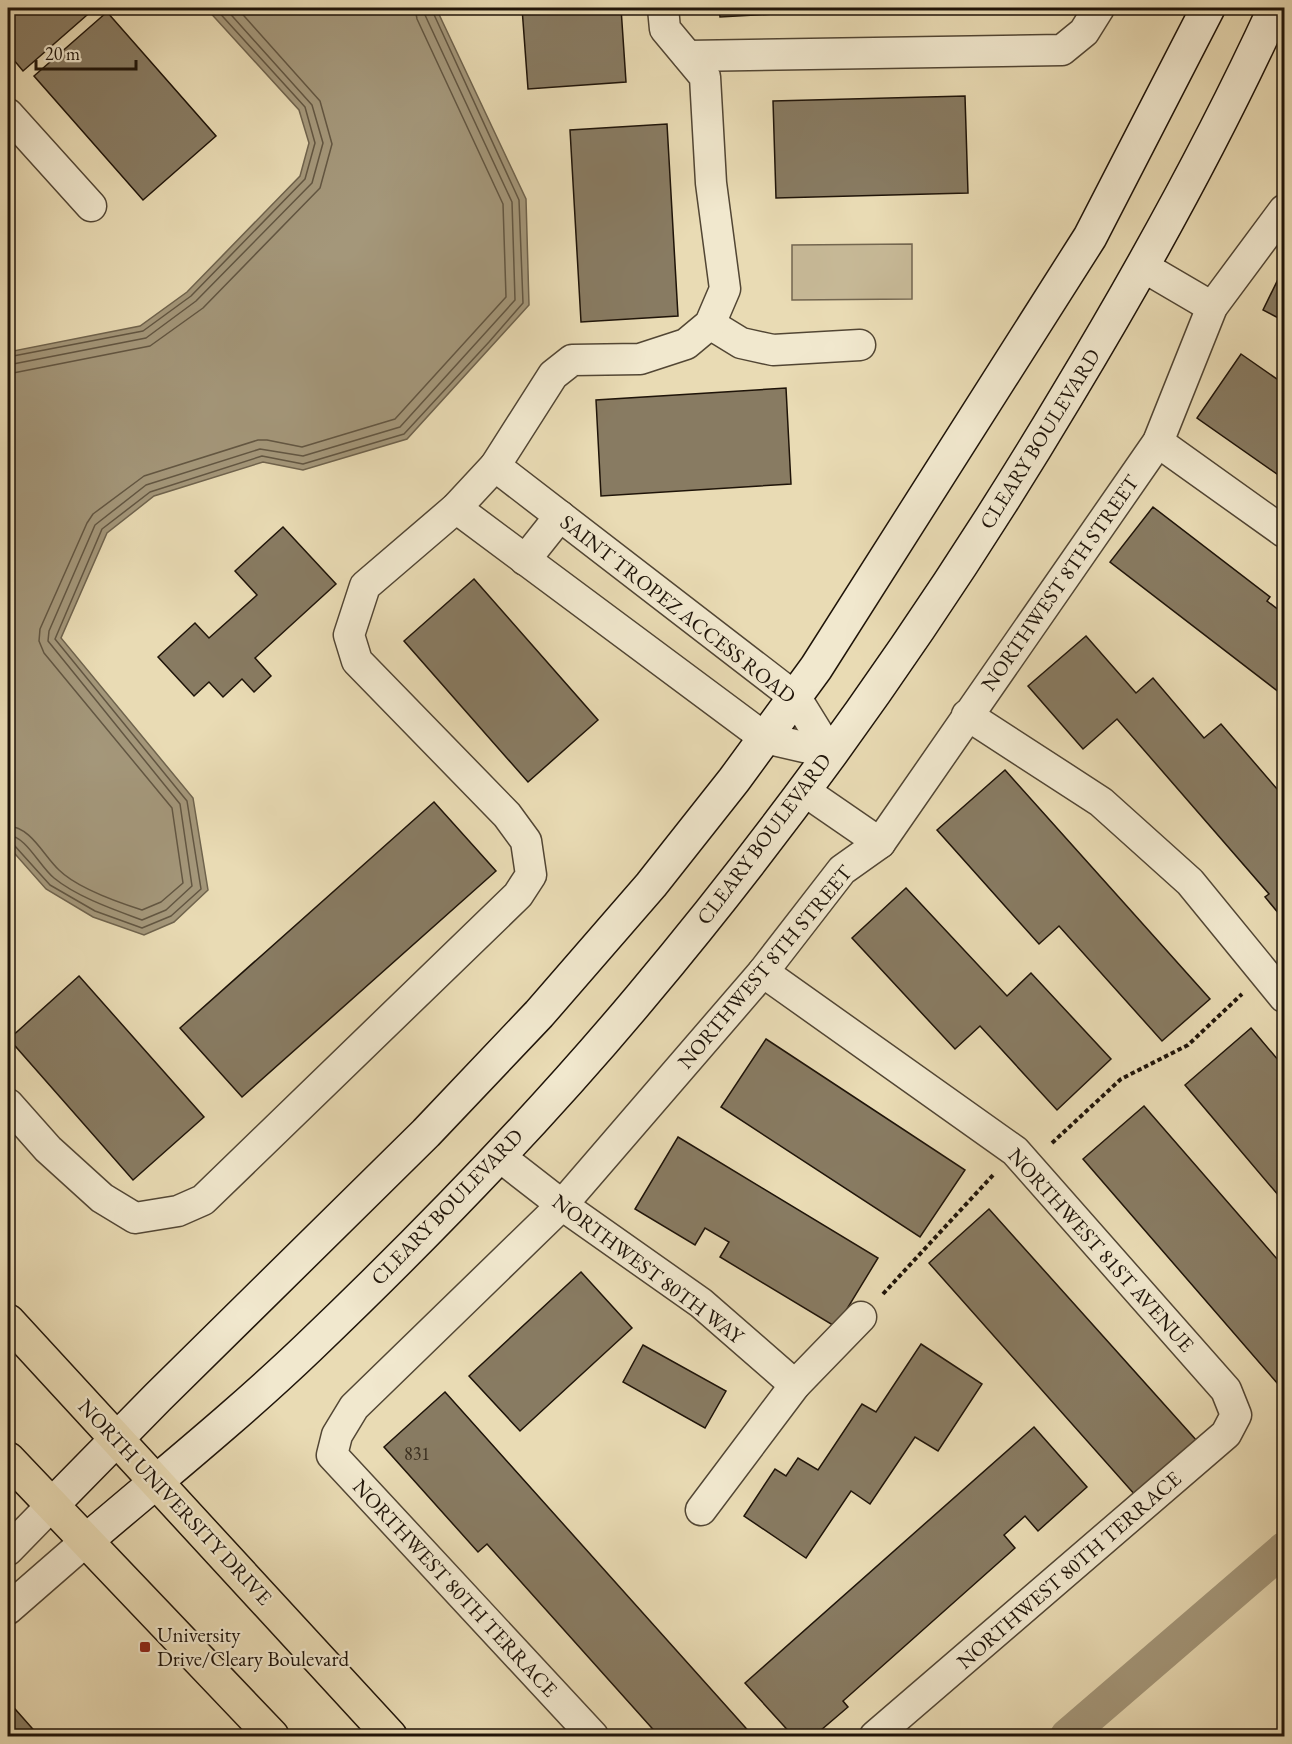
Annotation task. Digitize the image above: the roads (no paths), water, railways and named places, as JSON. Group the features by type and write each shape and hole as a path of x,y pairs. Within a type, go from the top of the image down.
{"main road":[{"name":"NORTH UNIVERSITY DRIVE","path":"8,1321 390,1737"},
{"path":"8,1459 272,1737"}],"street":[{"path":"8,1104 48,1149 102,1198 135,1218 178,1211 203,1200 518,895 531,875 526,841 507,815 357,661 349,634 365,586 456,508 495,466 553,375 572,360 640,359 686,344 710,324 724,289 711,183 705,77 666,29 663,8"},
{"path":"688,56 1062,50 1083,32 1099,8"},
{"path":"8,1550 116,1439 426,1133 538,1014 651,885 796,698 1090,237 1208,8"},
{"name":"CLEARY BOULEVARD","path":"86,1541 306,1350 499,1156 639,999 721,899 902,655 1035,450 1142,267 1217,127 1275,8"},
{"path":"8,114 91,206"},
{"name":"NORTHWEST 8TH STREET","path":"337,1435 354,1407 562,1205 763,972 842,870 880,843 1158,442 1212,307 1284,210"},
{"path":"1142,267 1212,307"},
{"path":"710,324 741,344 773,350 860,345"},
{"path":"1158,442 1284,532"},
{"name":"SAINT TROPEZ ACCESS ROAD","path":"495,466 796,698 830,753"},
{"path":"456,508 765,738 830,753"},
{"path":"525,560 560,516"},
{"path":"967,715 1101,802 1190,882 1284,997"},
{"path":"803,790 880,843"},
{"name":"NORTHWEST 81ST AVENUE","path":"763,972 1021,1159 1226,1390"},
{"name":"NORTHWEST 80TH WAY","path":"499,1156 562,1205 701,1303 795,1385"},
{"path":"701,1510 795,1385 861,1317"},
{"name":"NORTHWEST 80TH TERRACE","path":"875,1737 1226,1434 1236,1414 1226,1390"},
{"name":"NORTHWEST 80TH TERRACE","path":"337,1435 332,1455 593,1737"},
{"path":"8,1609 86,1541"}],"water":[{"path":"206,8 436,8 526,199 529,305 407,439 303,470 263,462 154,496 107,533 61,638 193,798 208,890 174,922 144,935 93,917 46,889 8,846 8,352 140,326 187,292 300,176 309,143 299,110"}],"waterway":[{"path":"1067,1736 1284,1549"}],"place":[{"name":"University Drive/Cleary Boulevard","path":"145,1647"}]}
